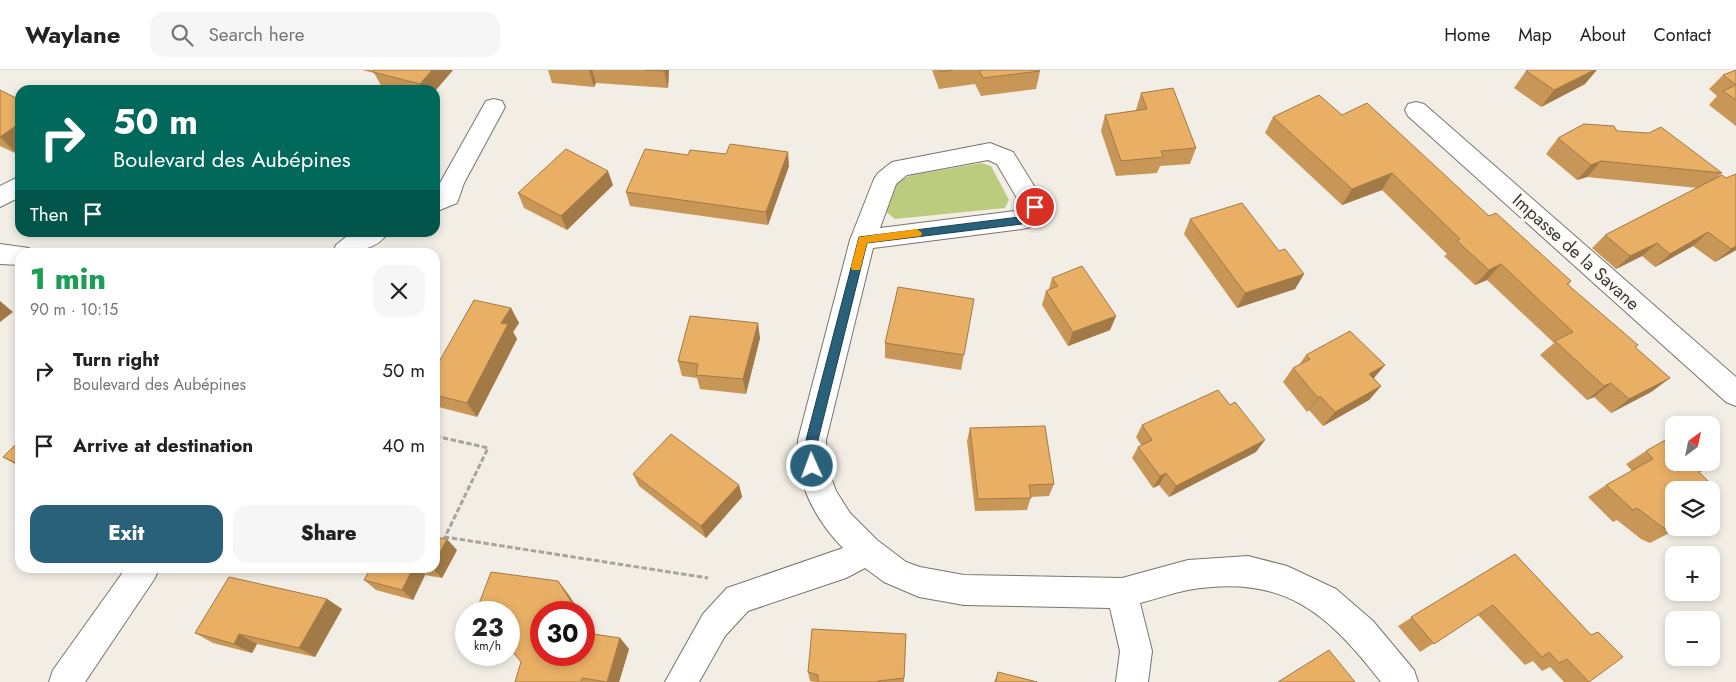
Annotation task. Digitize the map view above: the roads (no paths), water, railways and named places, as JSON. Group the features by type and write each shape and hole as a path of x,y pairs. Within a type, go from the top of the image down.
{"street":[{"path":"440,201 448,197 452,184 494,107"},
{"name":"Impasse de la Savane","path":"1416,110 1736,394"},
{"path":"863,240 1022,220 1035,207 1005,158 990,151 900,168 886,179 863,240 812,440 812,466 823,497 839,523 866,550 895,572 919,582 964,590 1122,593 1188,575 1248,571 1287,581 1325,600 1362,632 1402,682"},
{"path":"0,198 15,188"},
{"path":"349,248 355,242 366,237"},
{"path":"0,254 15,255"},
{"path":"681,682 714,625 738,599 846,563 866,550"},
{"path":"65,682 141,573"},
{"path":"1122,593 1136,651 1132,682"}]}
